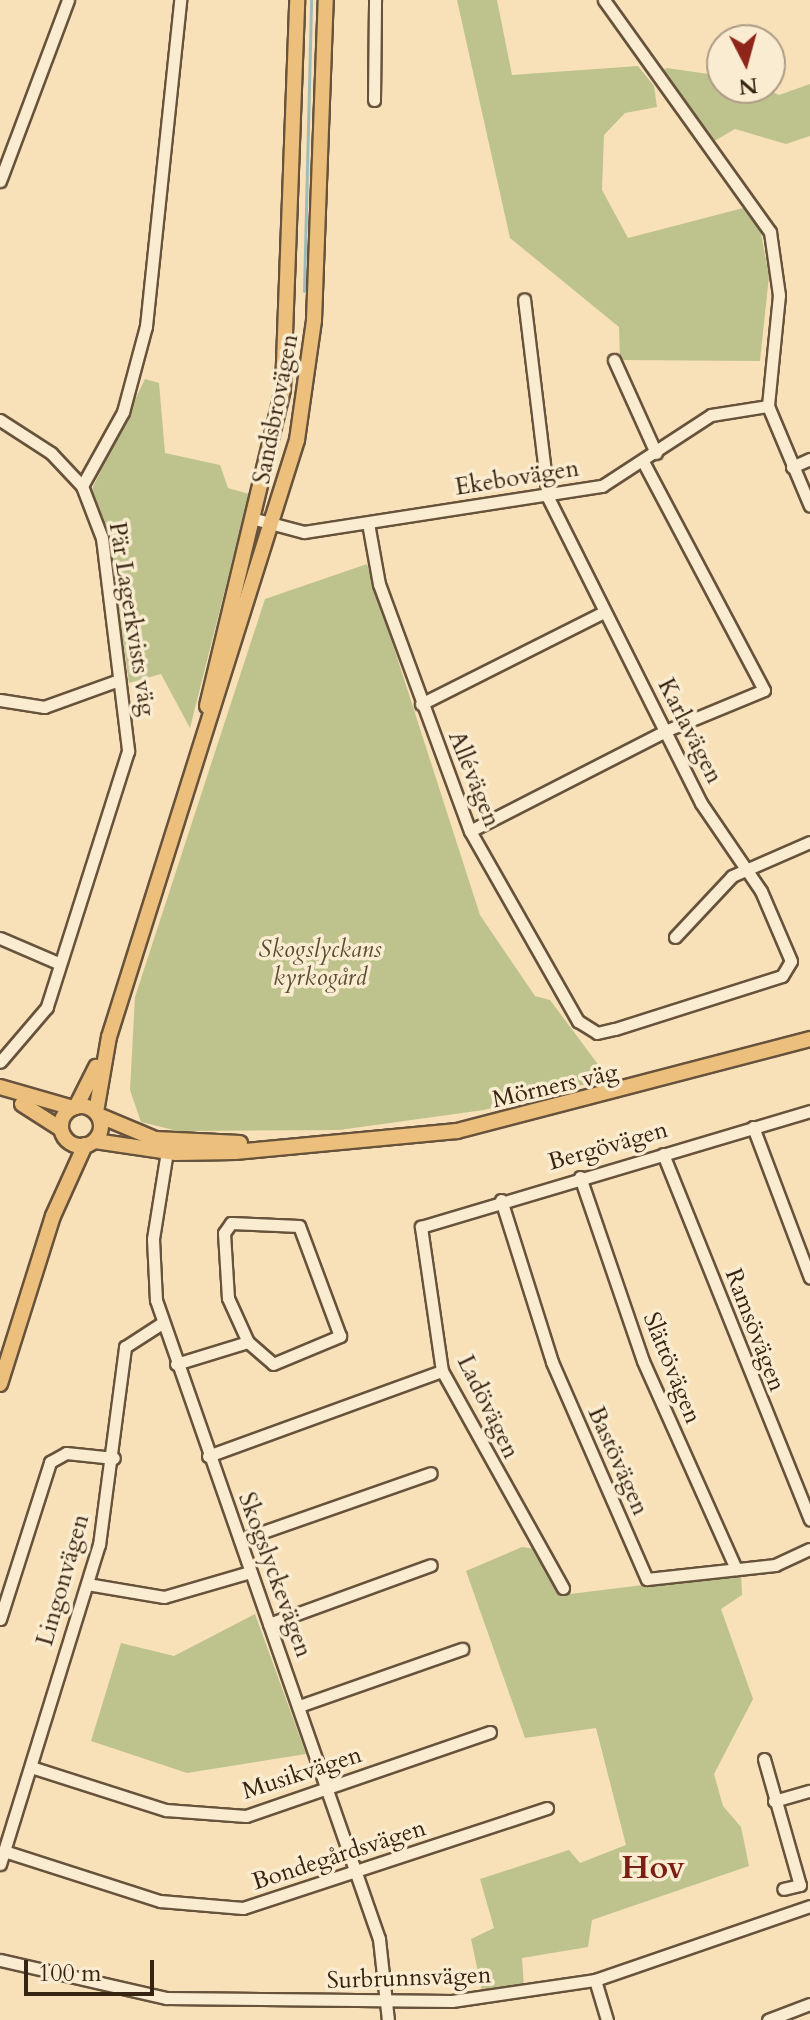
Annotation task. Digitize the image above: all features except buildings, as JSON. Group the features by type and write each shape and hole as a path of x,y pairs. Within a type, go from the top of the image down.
{"main road":[{"name":"Sandsbrovägen","path":"181,811 255,519 288,351 297,0"},
{"name":"Sandsbrovägen","path":"90,1143 109,1037 273,524 311,354 326,0"},
{"name":"Sandsbrovägen","path":"63,1134 109,1037"},
{"name":"Mörners väg","path":"0,1088 63,1134 90,1143 168,1147 304,1146 501,1122 810,1039"},
{"name":"Mörners väg","path":"0,1088 97,1114 114,1127 168,1147"},
{"path":"53,1216 63,1134"},
{"path":"0,1384 53,1216 90,1143"}],"street":[{"path":"0,181 68,0"},
{"path":"0,420 51,453 82,486 123,412 146,326 180,0"},
{"path":"374,100 375,0"},
{"path":"604,0 770,232 779,295 768,406 810,506"},
{"name":"Karlavägen","path":"524,299 548,497 701,803 749,868 791,961 782,976 615,1029 588,1030"},
{"path":"614,360 656,453"},
{"name":"Ekebovägen","path":"255,519 304,532 548,497 602,486 711,415 768,406"},
{"path":"792,467 810,459"},
{"path":"470,831 665,731 764,690 643,461"},
{"name":"Pär Lagerkvists väg","path":"0,1062 47,1007 58,963 128,751 102,538 82,486"},
{"name":"Allévägen","path":"368,523 379,584 470,831 521,929 588,1030"},
{"path":"421,704 604,612"},
{"path":"0,700 44,707 119,680"},
{"path":"675,937 698,920 721,885 749,868 810,842"},
{"path":"0,938 58,963"},
{"name":"Bergövägen","path":"421,1227 501,1200 810,1111"},
{"path":"753,1127 810,1278"},
{"name":"Skogslyckevägen","path":"168,1147 152,1253 162,1323 379,1939 388,2020"},
{"name":"Ramsövägen","path":"663,1154 810,1520"},
{"name":"Slättövägen","path":"580,1177 643,1361 736,1569"},
{"name":"Bastövägen","path":"501,1200 558,1377 647,1579 775,1565 810,1549"},
{"path":"231,1223 299,1226 340,1336 273,1364 248,1342 228,1298 224,1233 231,1223"},
{"name":"Ladövägen","path":"421,1227 442,1371 563,1588"},
{"name":"Lingonvägen","path":"0,1864 87,1584 114,1458 125,1347 162,1323"},
{"path":"176,1364 248,1342"},
{"path":"208,1456 442,1371"},
{"path":"0,1619 50,1462 66,1453 114,1458"},
{"path":"240,1540 431,1473"},
{"path":"269,1624 431,1565"},
{"path":"87,1584 164,1597 250,1572"},
{"path":"299,1706 462,1649"},
{"name":"Musikvägen","path":"31,1767 166,1810 218,1818 328,1790 490,1732"},
{"path":"764,1759 800,1885 783,1889"},
{"path":"774,1801 810,1791"},
{"name":"Bondegårdsvägen","path":"4,1851 160,1901 211,1909 273,1903 547,1808"},
{"name":"Surbrunnsvägen","path":"0,1960 166,1998 387,2002 504,1997 595,1980 810,1906"},
{"path":"595,1980 607,2020"},
{"path":"768,2020 810,2004"}],"green space":[{"path":"457,0 497,0 512,75 638,66 654,86 657,107 625,113 604,135 602,190 628,238 747,207 759,223 769,276 760,361 620,360 619,327 510,238"},
{"path":"667,68 706,74 706,104 786,104 786,93 810,84 810,136 786,144 735,129 711,143 659,72"},
{"path":"145,379 159,383 165,453 220,465 228,488 249,494 190,728 161,674 129,683 107,530 92,489"},
{"name":"Skogslyckans kyrkogård","path":"367,564 480,915 535,996 550,1000 603,1071 598,1081 484,1110 339,1130 178,1131 141,1122 130,1090 135,997 265,599"},
{"path":"522,1547 535,1549 557,1588 570,1594 741,1573 742,1595 721,1609 753,1699 714,1774 723,1806 741,1827 749,1866 592,1920 588,1947 522,1958 524,1987 482,1991 471,1939 494,1928 480,1879 569,1850 580,1863 626,1845 596,1728 525,1738 466,1571"},
{"path":"255,1614 306,1754 187,1773 91,1741 121,1643 174,1656"}],"waterway":[{"path":"304,291 311,0"}],"district":[{"name":"Hov","path":"653,1868"}]}
